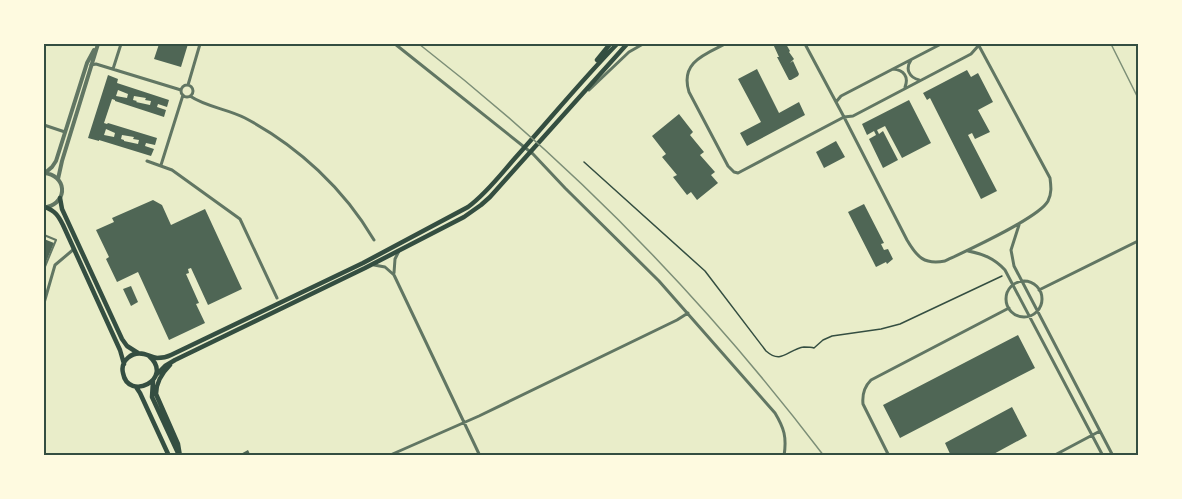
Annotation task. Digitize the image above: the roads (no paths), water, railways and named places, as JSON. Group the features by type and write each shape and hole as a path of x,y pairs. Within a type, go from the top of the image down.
{"main road":[{"path":"60,198 62,209 122,339 127,346 138,353 161,358 363,263 451,217 476,201 542,128 610,44"},
{"path":"583,79 617,44"},
{"path":"136,387 145,386 165,366 175,360 370,265 472,211 490,197 627,44"},
{"path":"44,207 57,214 116,341 124,364 125,379 136,387 169,456"},
{"path":"124,364 129,357 138,353"},
{"path":"149,356 155,363 152,397 180,456"},
{"path":"175,360 163,372 156,390 178,444 180,456"}],"street":[{"path":"58,179 97,44"},
{"path":"44,173 56,161 87,63 97,44"},
{"path":"113,69 120,44"},
{"path":"188,85 200,44"},
{"path":"395,44 526,147 659,281 775,413 785,431 784,456"},
{"path":"574,103 629,52 643,44"},
{"path":"724,44 697,58 686,76 689,92 728,166 734,172 743,171 844,117 853,116 971,54 978,44 1050,178 1051,195 1047,203 1020,223 966,251 941,262 921,259 907,240 844,117 805,44"},
{"path":"836,102 841,96 941,44"},
{"path":"912,59 908,67 909,73 921,80"},
{"path":"92,65 96,64 181,90"},
{"path":"892,69 905,75 907,81 904,89"},
{"path":"181,90 183,86 188,85"},
{"path":"188,85 193,91 190,96"},
{"path":"161,165 183,95 181,90"},
{"path":"183,95 243,117 274,135 307,160 354,209 374,240"},
{"path":"44,125 65,132"},
{"path":"147,161 172,170 240,219 277,298"},
{"path":"44,173 55,176 62,189 60,198 55,204 44,207"},
{"path":"1020,223 1011,250 1014,266 1113,456"},
{"path":"44,235 56,240 44,269"},
{"path":"1040,290 1138,241"},
{"path":"44,303 55,265 74,249"},
{"path":"394,275 395,259 401,249"},
{"path":"966,251 994,260 1005,270 1103,456"},
{"path":"370,265 383,266 394,275 480,456"},
{"path":"1020,281 1031,283 1040,290 1042,301 1037,311 1029,316 1018,315 1009,308 1007,296 1009,290 1020,281"},
{"path":"889,456 863,404 862,396 867,383 1009,308"},
{"path":"388,456 464,423 688,313"},
{"path":"1053,456 1100,431"}],"railway":[{"path":"419,44 530,136 635,236 733,343 824,456"},
{"path":"1111,44 1138,98"}]}
